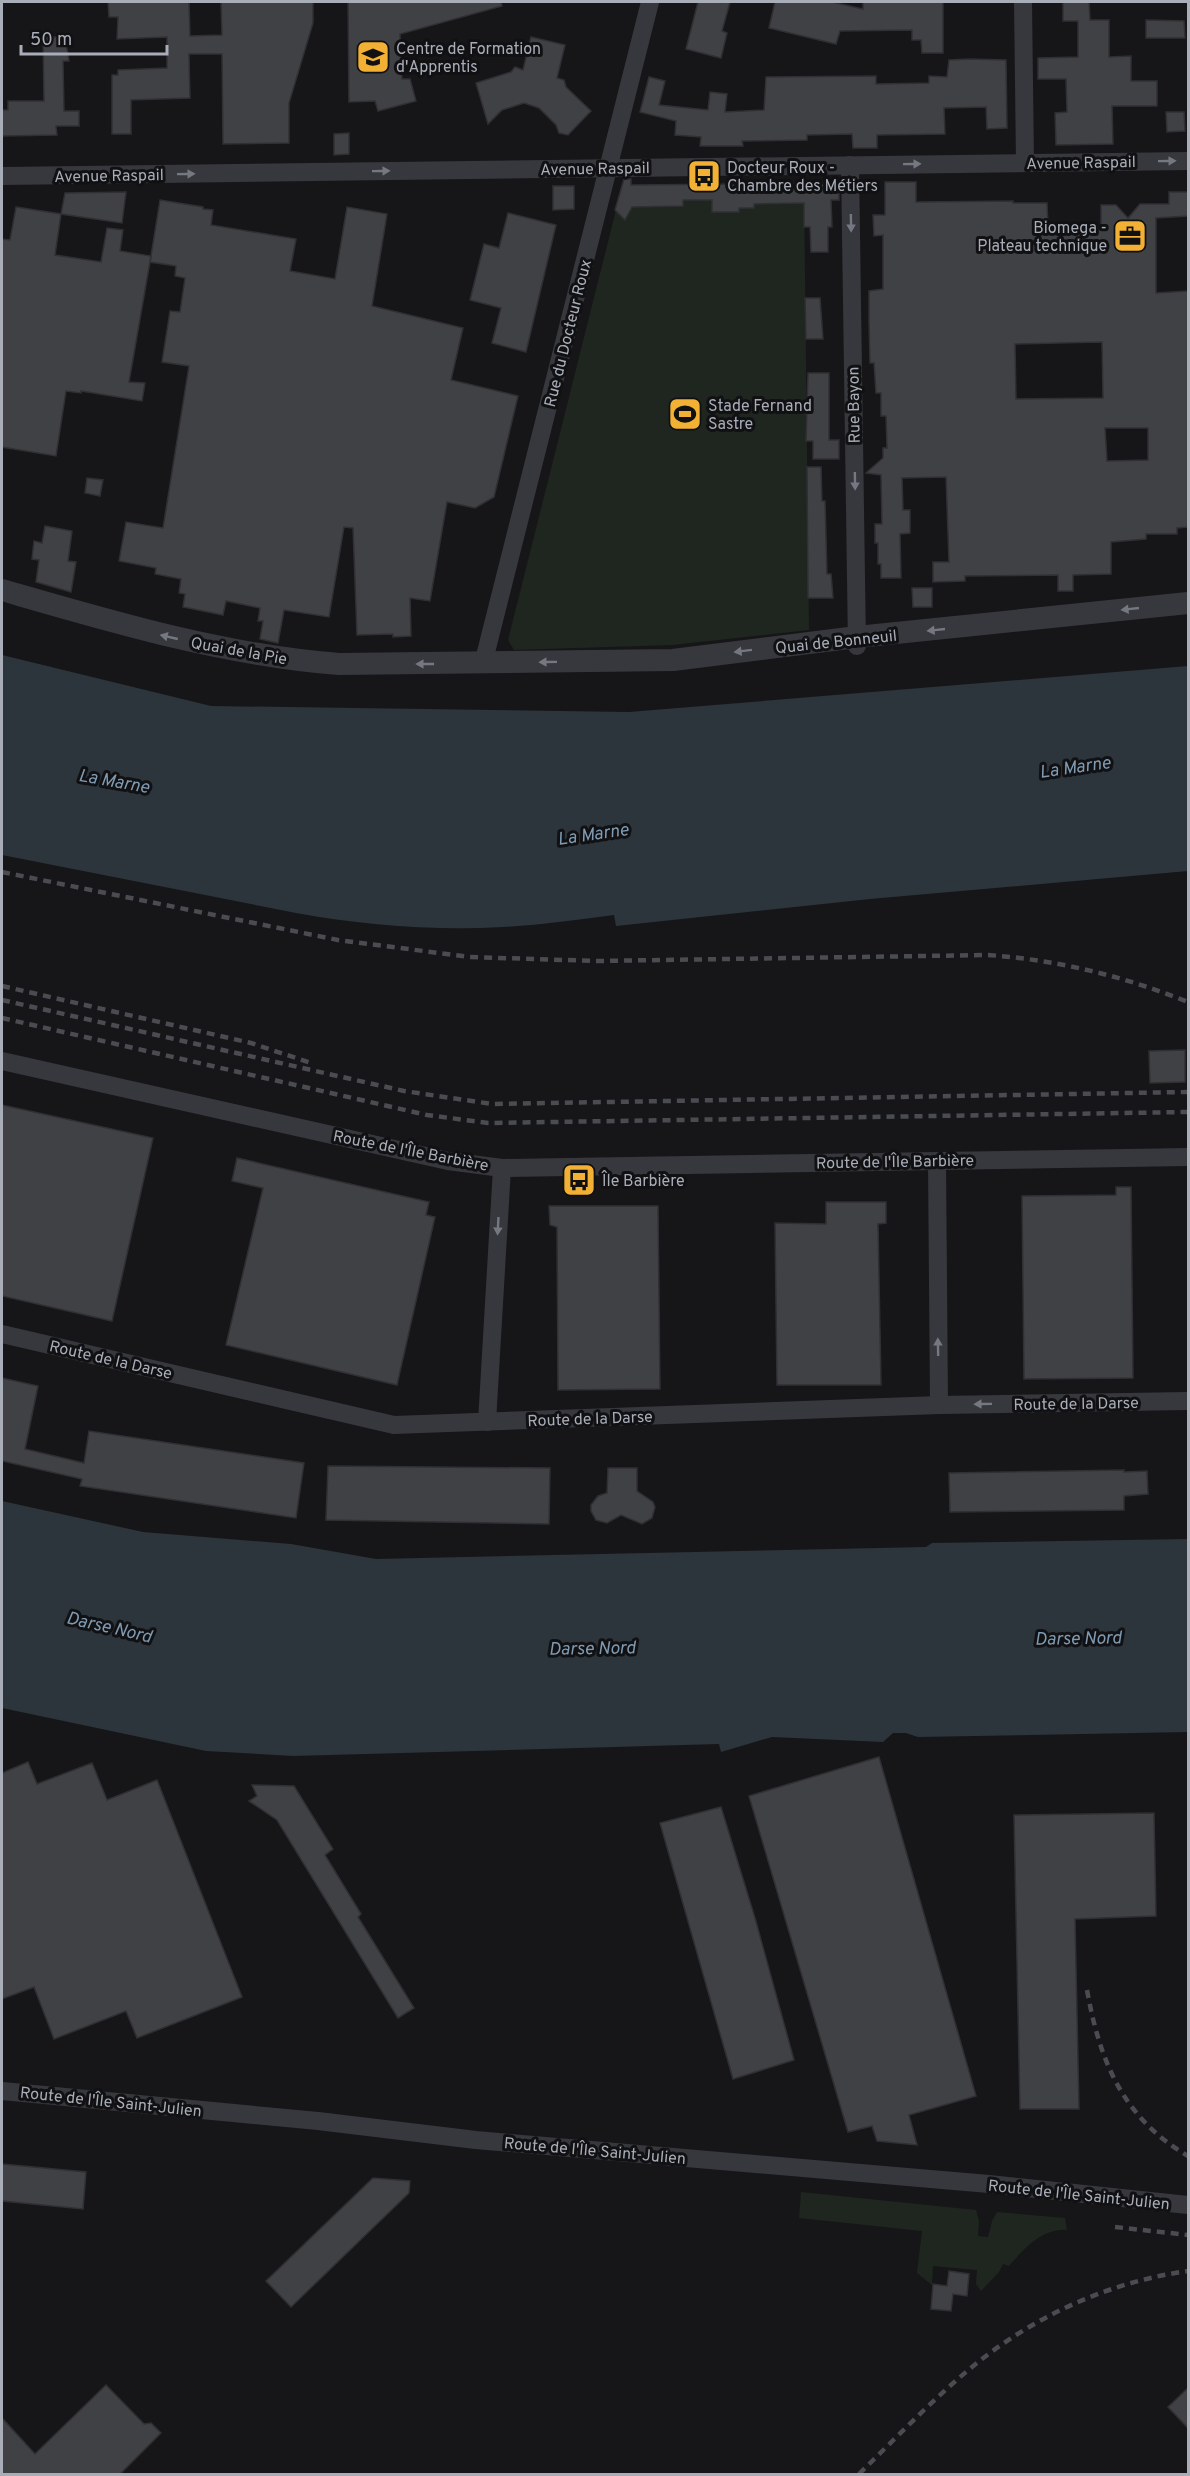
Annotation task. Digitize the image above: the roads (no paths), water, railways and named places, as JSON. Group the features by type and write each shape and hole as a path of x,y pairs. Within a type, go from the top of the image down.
{"street":[{"name":"Rue du Docteur Roux","path":"483,664 650,2"},
{"path":"1023,2 1024,163"},
{"name":"Avenue Raspail","path":"2,176 1188,160"},
{"name":"Rue Bayon","path":"850,165 857,641"},
{"name":"Quai de la Pie","path":"2,590 157,634 303,662 483,664"},
{"name":"Quai de Bonneuil","path":"483,664 673,660 1188,603"},
{"name":"Route de l'Île Barbière","path":"2,1061 448,1161 502,1168 1188,1157"},
{"path":"936,1161 939,1405"},
{"path":"487,1422 502,1168"},
{"name":"Route de la Darse","path":"2,1334 394,1425 939,1405 1188,1401"},
{"name":"Route de l'Île Saint-Julien","path":"2,2091 318,2121 476,2140 989,2184 1188,2205"}],"water":[{"name":"La Marne","path":"2,655 211,706 629,712 1188,666 1188,871 870,899 616,926 614,915 517,926 451,928 373,924 296,913 2,855"},
{"name":"Darse Nord","path":"2,1501 143,1532 291,1544 376,1559 926,1547 932,1543 1188,1539 1188,1732 918,1737 906,1733 893,1733 883,1742 772,1737 721,1752 719,1744 293,1756 206,1751 2,1708"}],"railway":[{"path":"2,872 338,940 470,957 597,961 988,955 1065,965 1139,984 1188,1002"},
{"path":"2,986 251,1043 311,1063"},
{"path":"2,1000 404,1091 492,1104 1188,1092"},
{"path":"2,1018 427,1115 488,1123 1188,1112"},
{"path":"1087,1990 1099,2041 1118,2086 1147,2124 1188,2156"},
{"path":"1115,2227 1188,2235"},
{"path":"859,2474 957,2380 1021,2332 1047,2317 1101,2293 1130,2283 1188,2271"}],"place":[{"name":"Centre de Formation d'Apprentis","path":"373,57"},
{"name":"Docteur Roux - Chambre des Métiers","path":"704,176"},
{"name":"Biomega - Plateau technique","path":"1130,236"},
{"name":"Stade Fernand Sastre","path":"685,414"},
{"name":"Île Barbière","path":"579,1180"}]}
